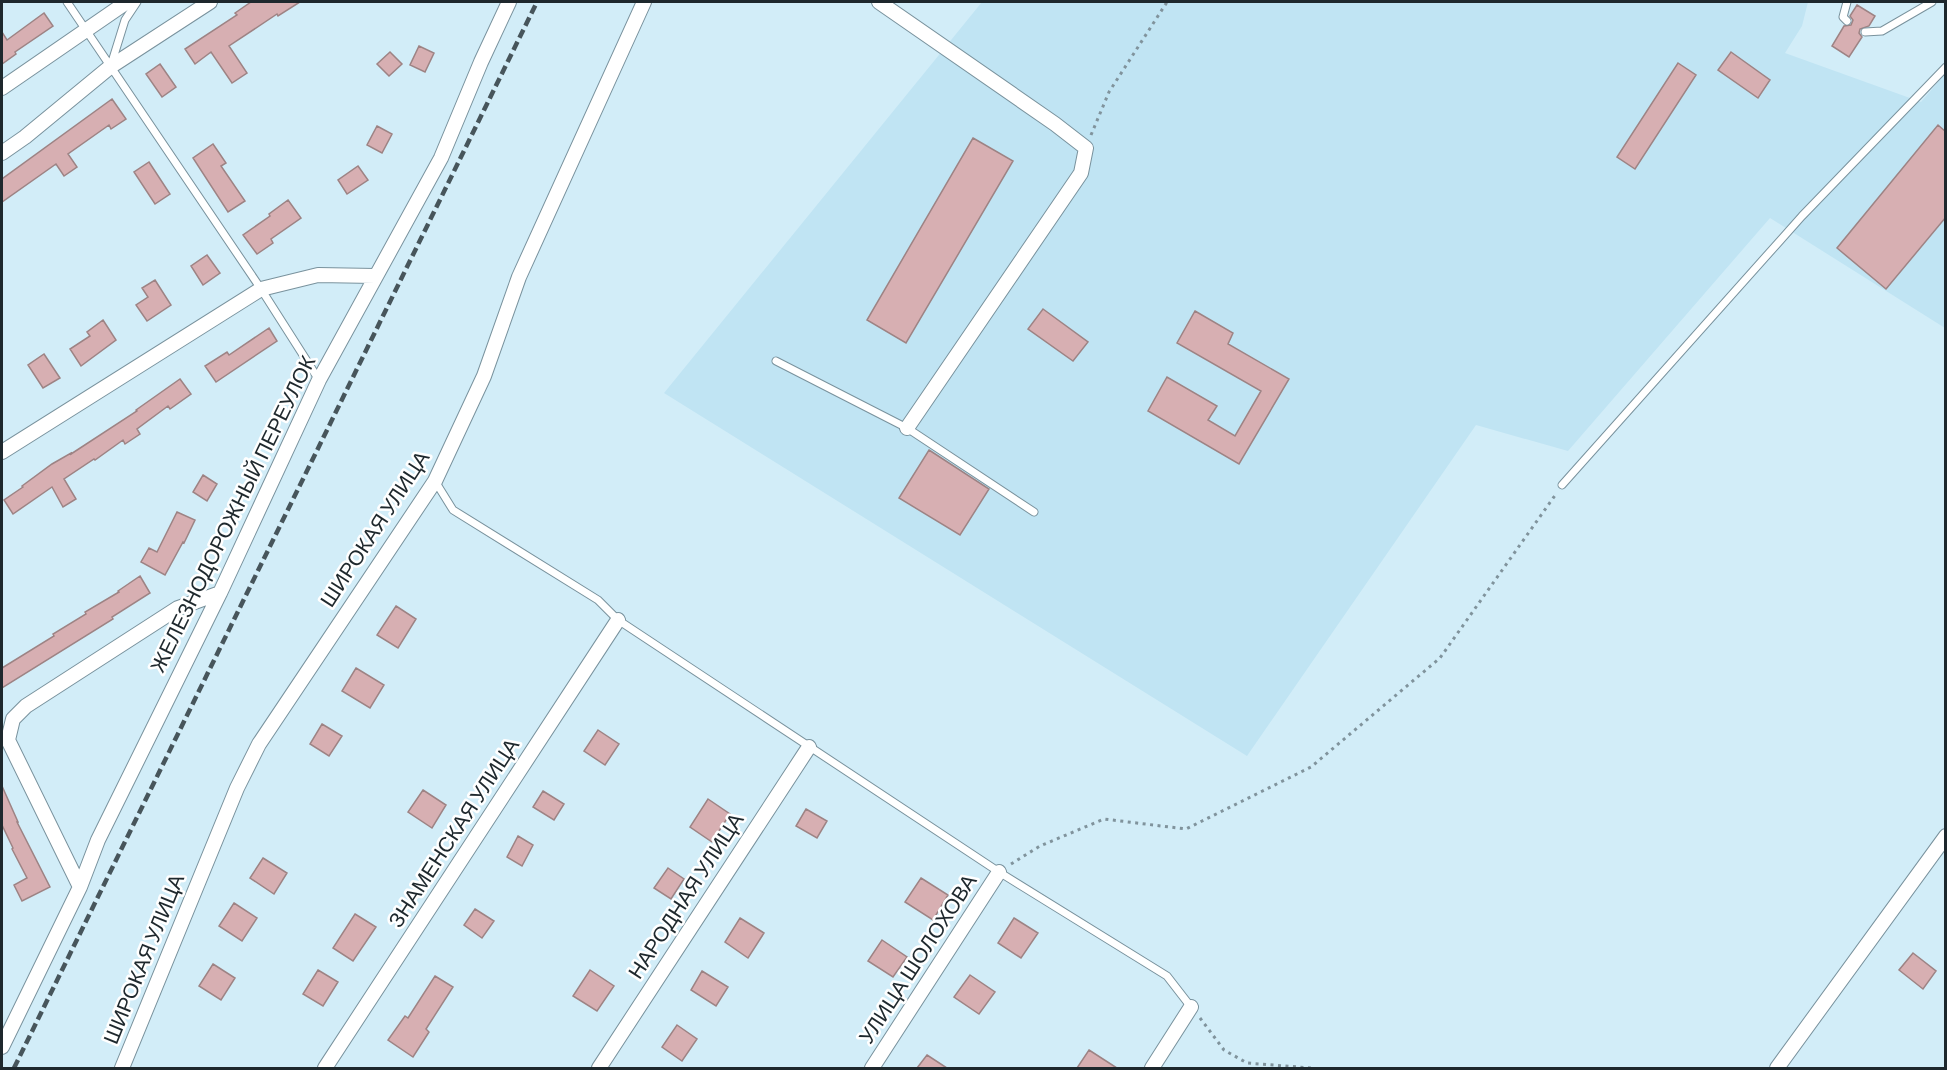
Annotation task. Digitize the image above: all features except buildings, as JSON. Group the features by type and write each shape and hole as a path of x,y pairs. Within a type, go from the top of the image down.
{"street":[{"path":"2,88 127,2"},
{"path":"2,153 25,137 110,67 210,2"},
{"name":"ЖЕЛЕЗНОДОРОЖНЫЙ ПЕРЕУЛОК","path":"2,1047 80,886 98,840 220,592 318,380 441,158 509,2"},
{"name":"ШИРОКАЯ УЛИЦА","path":"122,1068 237,788 259,744 435,482 484,376 519,277 644,2"},
{"path":"879,2 1086,148 1081,172 907,428"},
{"path":"2,452 261,289 318,275 375,276"},
{"path":"80,886 8,740 13,719 26,706 178,608 220,592"},
{"name":"ЗНАМЕНСКАЯ УЛИЦА","path":"325,1068 618,620"},
{"name":"НАРОДНАЯ УЛИЦА","path":"599,1068 809,747"},
{"path":"1777,1068 1946,836"},
{"name":"УЛИЦА ШОЛОХОВА","path":"872,1068 999,872"},
{"path":"1152,1068 1191,1007"}],"lane":[{"path":"68,2 261,289 318,380"},
{"path":"110,67 125,20 137,2"},
{"path":"1847,2 1843,17 1847,21"},
{"path":"1865,33 1882,31 1932,2"},
{"path":"1562,485 1802,216 1946,67"},
{"path":"776,361 907,428 1034,512"},
{"path":"435,482 453,510 598,600 618,620 999,872 1167,976 1191,1007"}],"path":[{"path":"1086,148 1109,92 1167,2"},
{"path":"999,872 1040,846 1104,819 1186,829 1311,767 1440,658 1562,485"},
{"path":"1191,1007 1224,1050 1247,1063 1311,1068"}],"shaded area":[{"path":"982,2 1808,2 1802,26 1785,53 1921,102 1945,74 1945,328 1770,218 1568,451 1476,425 1247,756 664,393"}],"railway":[{"path":"14,1068 537,2"}]}
